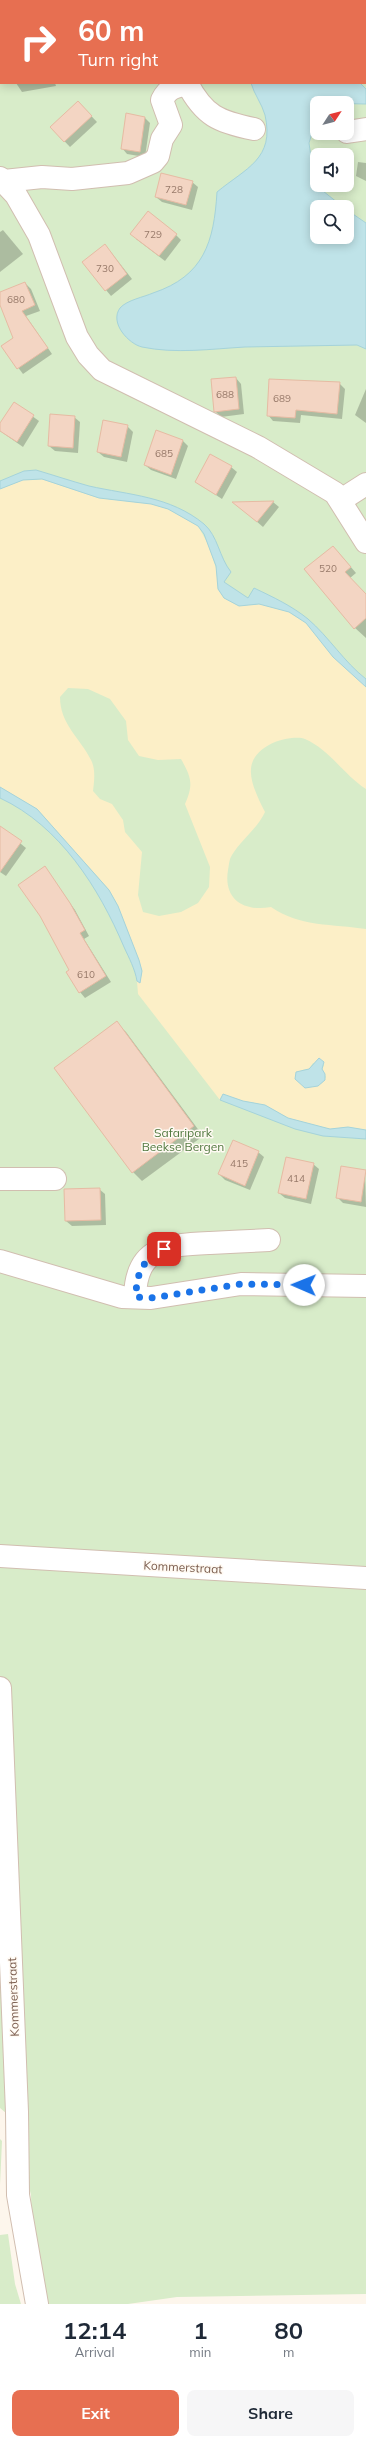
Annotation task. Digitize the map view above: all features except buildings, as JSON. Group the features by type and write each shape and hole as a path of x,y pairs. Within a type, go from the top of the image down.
{"street":[{"path":"2,179 42,177 72,179 122,174 153,162 158,156 162,139 172,125 162,100 167,91 177,86 188,84 203,110 230,124 254,130"},
{"path":"354,131 366,129"},
{"path":"2,179 16,195 39,236 77,337 88,355 102,370 258,447 335,493 341,500 366,542"},
{"path":"341,500 366,484"},
{"path":"0,1179 56,1179"},
{"path":"136,1297 136,1279 145,1262 154,1253 173,1245 269,1240"},
{"path":"0,1261 108,1294 136,1297 151,1298 241,1284 366,1286"},
{"name":"Kommerstraat","path":"0,1556 366,1578"},
{"name":"Kommerstraat","path":"0,1688 17,2112 18,2195 37,2304"}],"green space":[{"name":"Safaripark Beekse Bergen","path":"0,84 366,84 366,2294 177,2297 128,2304 45,2304 32,2233 31,2195 6,2094 6,2113 0,2108"},
{"path":"0,2139 2,2141 0,2185"},
{"path":"8,2234 15,2284 21,2304 0,2304 0,2235"}],"sand":[{"path":"42,479 99,498 151,504 168,509 198,526 208,544 217,571 218,589 224,598 239,606 259,604 289,612 306,623 333,657 366,687 366,789 351,777 322,749 305,739 295,738 282,740 264,748 256,755 252,763 251,772 255,791 265,812 258,824 240,844 231,857 227,880 229,889 238,902 253,908 271,907 293,918 317,924 366,929 366,1130 348,1127 330,1129 288,1118 265,1105 235,1098 221,1097 220,1100 138,994 137,981 140,983 142,971 118,906 109,890 37,809 0,787 0,489 23,480","holes":["68,688 88,689 110,699 126,721 128,740 139,756 158,760 181,759 190,781 190,791 185,804 210,867 209,887 198,903 181,912 159,916 143,912 138,895 142,852 125,832 123,820 112,804 100,799 93,791 93,764 87,752 67,723 61,707 60,697","313,1063 324,1065 322,1070 326,1077 322,1083 314,1087 302,1070 309,1069"]}],"water":[{"path":"251,84 361,84 366,89 366,104 354,104 354,96 310,96 309,143 310,192 324,192 334,200 310,200 310,244 354,244 354,215 366,223 366,349 357,345 167,350 137,345 126,337 119,326 117,314 120,308 131,301 170,286 184,277 195,267 203,255 209,241 213,226 217,192 248,169 262,152 266,142 267,130 265,115"},
{"path":"36,470 89,486 163,502 191,515 209,529 216,541 231,572 224,582 248,598 254,588 302,614 316,626 351,665 366,679 366,687 333,657 306,623 289,612 259,604 239,606 224,598 218,589 216,566 204,534 198,526 168,509 151,504 99,498 42,479 23,480 0,489 0,481 24,471"},
{"path":"0,787 37,809 109,890 118,906 139,960 142,971 140,983 137,981 130,959 114,925 90,881 59,842 41,825 22,810 0,798"},
{"path":"319,1058 324,1062 322,1069 325,1074 325,1080 318,1086 305,1088 295,1079 296,1072 309,1069"},
{"path":"223,1094 243,1101 265,1105 288,1118 330,1129 348,1127 366,1130 366,1139 323,1136 295,1129 220,1100"}],"route":[{"path":"164,1249 154,1253 145,1262 136,1279 136,1297 151,1298 241,1284 304,1285"}]}
